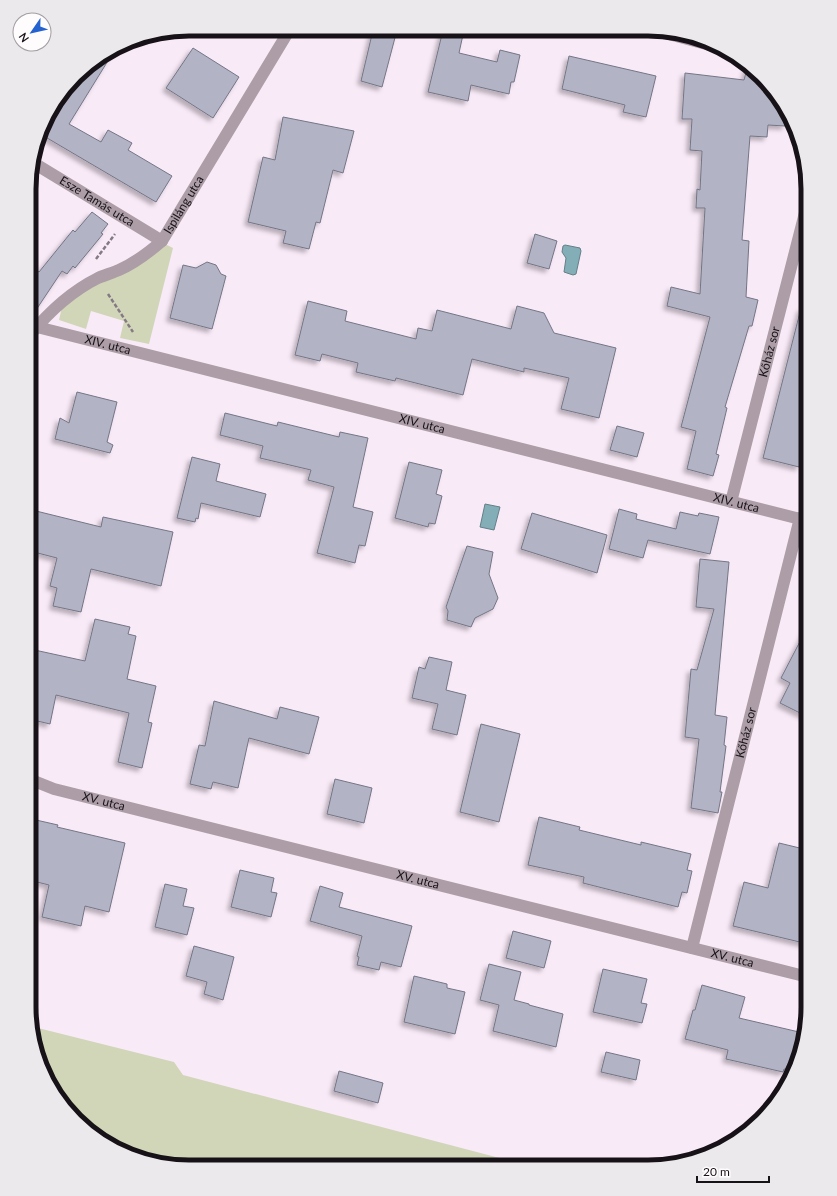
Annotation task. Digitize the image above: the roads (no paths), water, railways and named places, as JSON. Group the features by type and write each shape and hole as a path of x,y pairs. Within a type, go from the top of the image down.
{"street":[{"name":"Ispiláng utca","path":"36,328 72,294 98,278 148,254 162,241 286,36"},
{"name":"Esze Tamás utca","path":"38,165 162,241"},
{"name":"Kőház sor","path":"731,502 801,228"},
{"name":"XIV. utca","path":"36,332 801,518"},
{"name":"Kőház sor","path":"692,948 801,530"},
{"name":"XV. utca","path":"36,782 54,789 801,975"}],"water":[{"path":"565,245 580,248 581,251 576,274 573,275 564,272 566,258 562,252 563,246"},
{"path":"485,504 500,507 494,530 480,527"}]}
